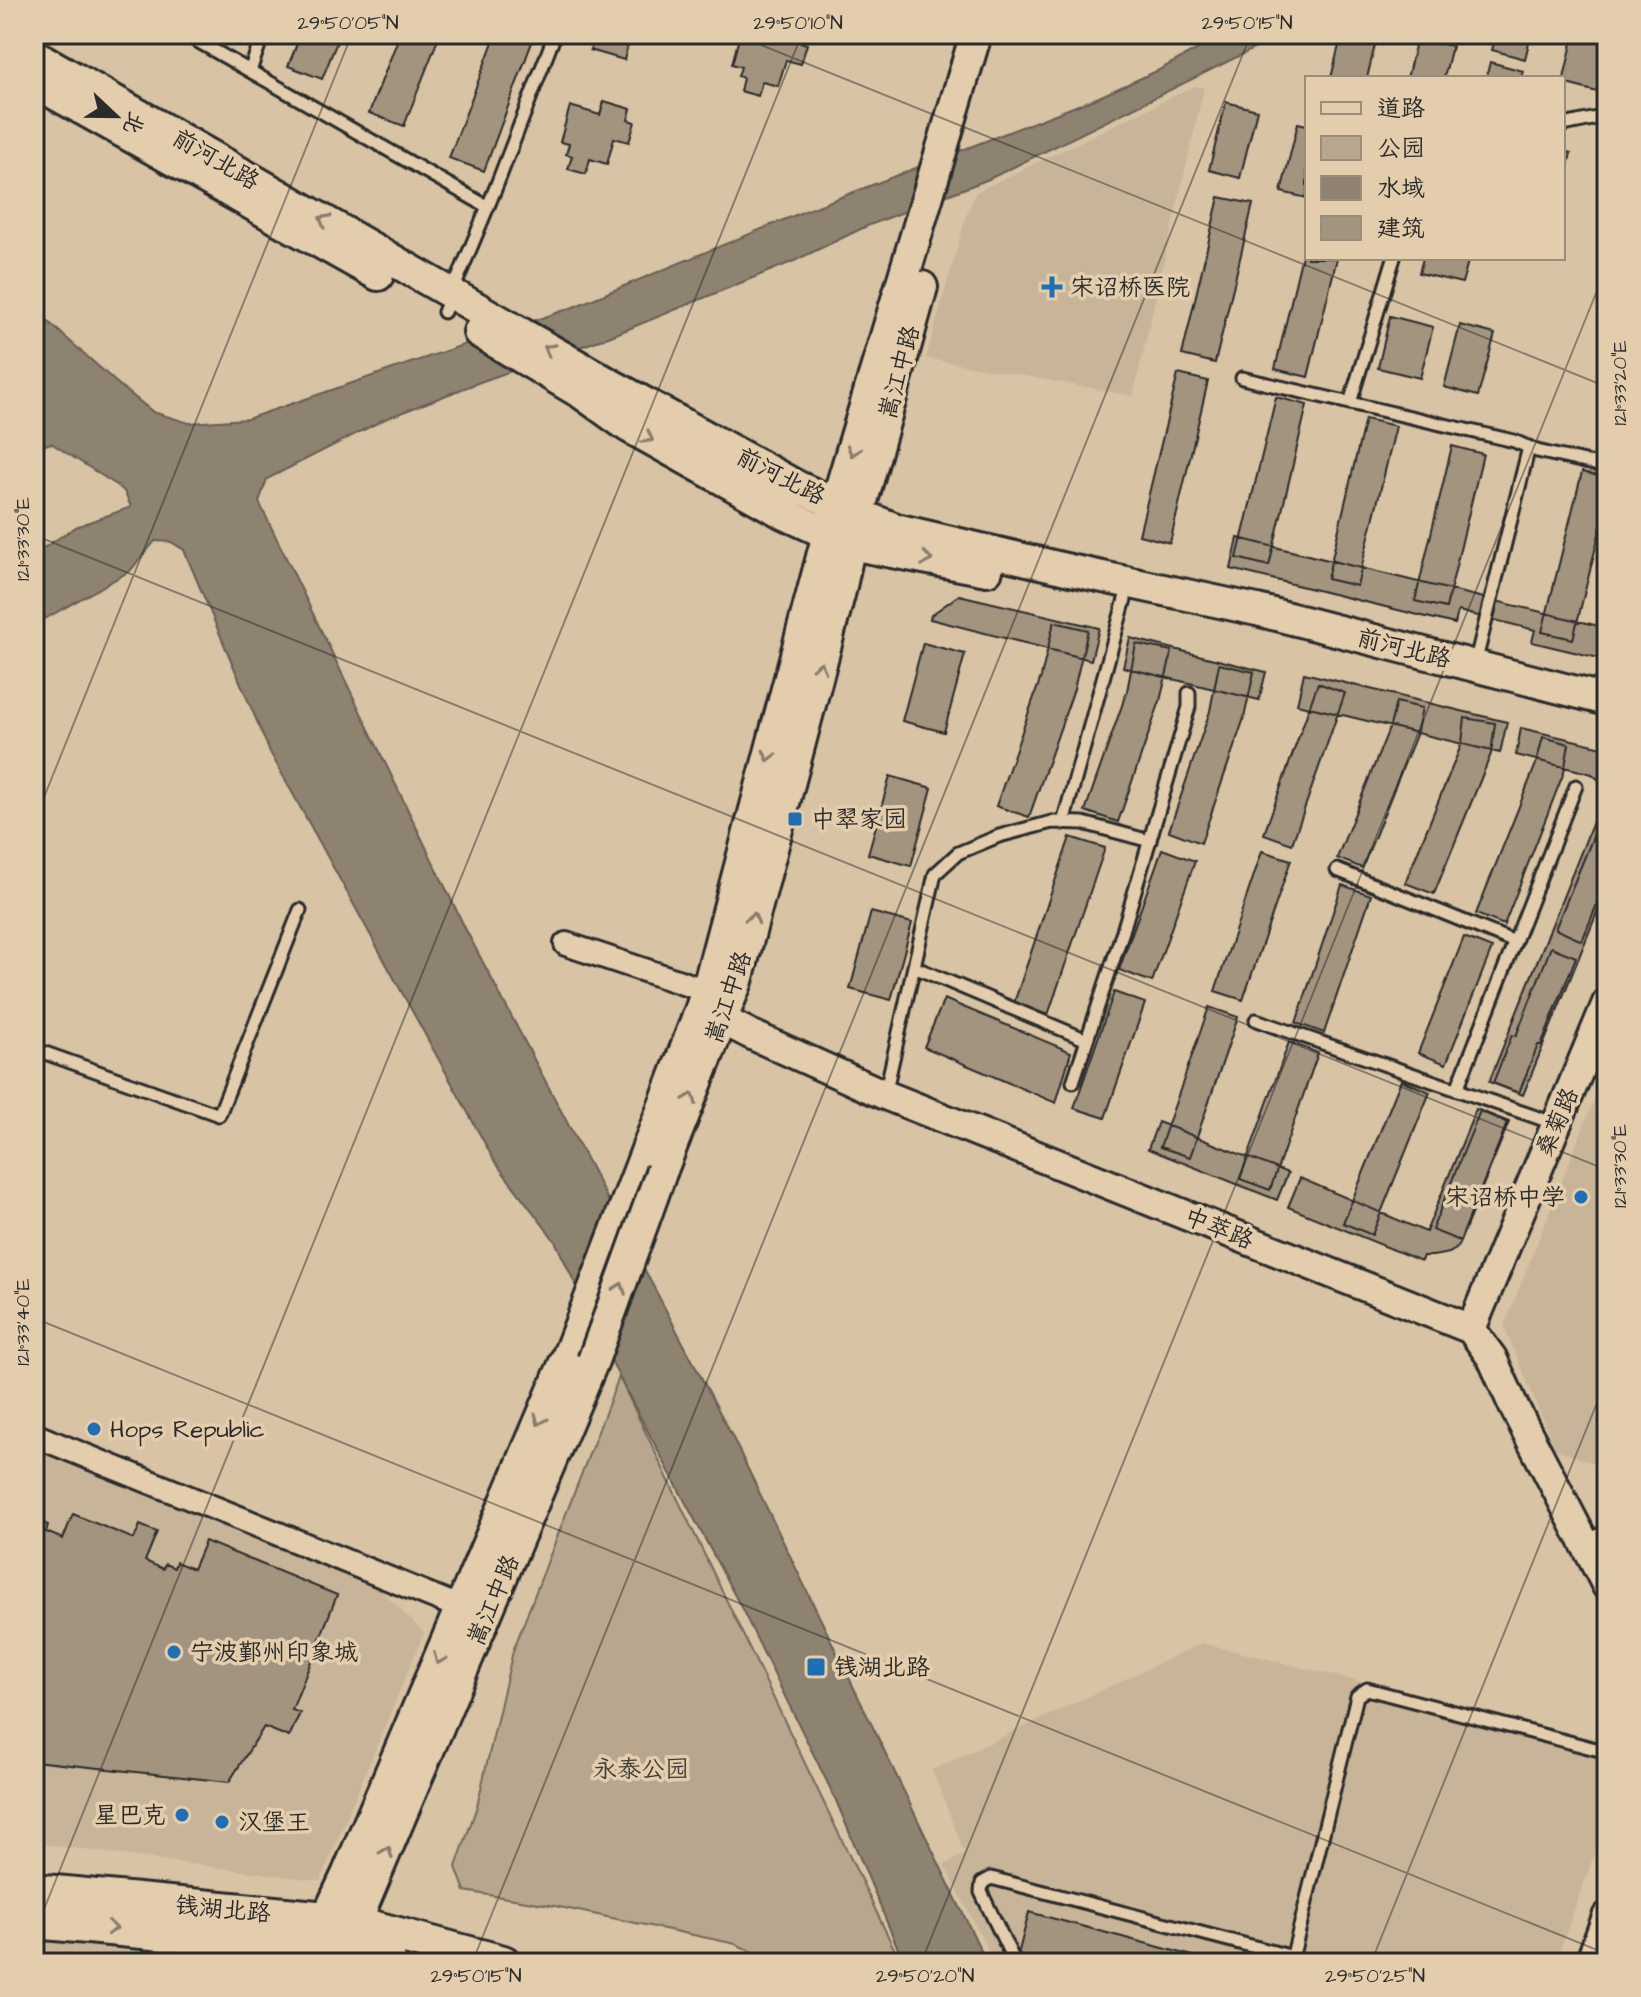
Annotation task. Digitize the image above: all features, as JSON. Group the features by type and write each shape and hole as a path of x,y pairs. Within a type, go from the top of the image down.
{"main road":[{"name":"嵩江中路","path":"971,85 976,34"},
{"name":"嵩江中路","path":"331,1945 582,1355 710,1007 737,981 840,591 840,539 971,85 997,34"},
{"name":"前河北路","path":"34,55 596,389 848,510 896,529 1257,610 1607,700"},
{"name":"前河北路","path":"34,82 464,311"},
{"name":"前河北路","path":"596,389 629,427 785,514 840,539 1255,627 1607,715"},
{"name":"钱湖北路","path":"34,1891 331,1945 389,1963"},
{"name":"钱湖北路","path":"34,1921 331,1945 503,1963"}],"street":[{"path":"566,944 710,1007"},
{"name":"桑菊路","path":"1471,1329 1607,1003"},
{"name":"中萃路","path":"710,1007 750,1034 885,1095 1471,1329"},
{"path":"1471,1329 1492,1358 1514,1407 1596,1537 1607,1586"},
{"path":"34,1435 473,1613"},
{"path":"1590,1963 1607,1917"}],"lane":[{"path":"185,34 488,207"},
{"path":"250,71 263,34"},
{"path":"464,311 488,207 555,34"},
{"path":"1565,125 1607,116"},
{"path":"1350,403 1393,260"},
{"path":"1242,378 1514,441 1607,467"},
{"path":"1475,666 1529,447"},
{"path":"1063,823 1125,599"},
{"path":"1073,1082 1150,841 1189,707 1189,693"},
{"path":"1457,1089 1576,786"},
{"path":"885,1095 935,874 958,853 999,836 1052,822 1083,823 1150,841"},
{"path":"1337,870 1515,942"},
{"path":"34,1049 219,1115 300,910"},
{"path":"914,967 1087,1040"},
{"path":"1256,1020 1557,1124"},
{"path":"1015,1963 981,1892 982,1883 991,1878 1292,1960 1357,1696 1367,1689 1607,1752"}],"shaded area":[{"name":"宋诏桥医院","path":"1195,86 1204,88 1133,396 926,358 966,216 976,192"},
{"name":"宋诏桥中学","path":"1607,1068 1607,1468 1555,1449 1504,1326"},
{"path":"34,1449 380,1589 424,1633 320,1881 34,1843"},
{"path":"1202,1643 1607,1742 1607,1819 1555,1963 995,1963 944,1865 965,1854 932,1770"},
{"path":"34,1940 225,1954 228,1963 34,1963"}],"green space":[{"name":"永泰公园","path":"619,1377 901,1963 775,1963 736,1944 550,1905 465,1891 456,1867 477,1806 513,1651"}],"water":[{"path":"1226,34 1284,34 989,179 867,226 794,261 611,336 385,419 267,479 259,502 466,930 731,1434 987,1963 904,1963 835,1798 741,1607 619,1377 555,1241 495,1162 270,752 184,550 171,542 155,541 130,571 34,625 34,554 76,527 131,507 124,491 118,486 51,443 34,449 34,309 153,412 189,423 247,419 571,308 805,211 1099,97 1159,70"}],"building":[{"path":"301,34 340,34 322,79 288,66"},
{"path":"400,34 440,34 404,126 369,113"},
{"path":"496,34 535,34 484,171 449,158"},
{"path":"595,34 631,34 624,60 590,50"},
{"path":"740,34 772,37 772,34 802,34 800,42 807,44 801,64 786,60 778,86 762,82 758,96 740,91 743,78 738,76 741,67 732,64"},
{"path":"1496,34 1531,34 1525,59 1492,50"},
{"path":"1574,34 1607,40 1607,68 1601,93 1565,84"},
{"path":"1341,37 1375,45 1367,76 1331,76"},
{"path":"1417,38 1452,46 1444,76 1408,76"},
{"path":"1490,62 1523,71 1522,76 1486,76"},
{"path":"604,101 631,109 628,120 635,122 629,142 614,138 607,164 590,159 586,174 568,169 572,156 566,154 569,144 560,142 570,106 600,115"},
{"path":"1226,102 1257,110 1240,178 1209,170"},
{"path":"1298,123 1305,125 1305,198 1281,192"},
{"path":"1565,152 1571,153 1565,179"},
{"path":"1219,197 1253,204 1215,363 1182,355"},
{"path":"1305,242 1305,260 1337,260 1308,377 1275,369"},
{"path":"1422,260 1468,260 1462,283 1419,273"},
{"path":"1390,316 1433,327 1420,378 1378,368"},
{"path":"1460,325 1495,334 1478,396 1444,387"},
{"path":"1178,374 1208,381 1170,543 1139,535"},
{"path":"1276,397 1307,405 1269,566 1237,558"},
{"path":"1365,419 1396,426 1357,586 1327,579"},
{"path":"1452,446 1483,454 1446,608 1415,601"},
{"path":"1582,472 1607,478 1607,502 1573,639 1542,632"},
{"path":"1238,538 1607,628 1607,660 1532,642 1535,630 1458,611 1455,624 1231,569"},
{"path":"959,595 1099,628 1091,660 930,619 931,615"},
{"path":"1054,622 1088,630 1074,689 1029,817 996,806 1041,677"},
{"path":"1130,638 1266,672 1259,700 1123,667"},
{"path":"923,643 965,654 944,732 902,721"},
{"path":"1136,644 1172,651 1160,701 1118,822 1085,811 1127,691"},
{"path":"1219,664 1254,672 1244,718 1201,843 1169,831 1210,711"},
{"path":"1304,673 1507,722 1500,753 1297,704"},
{"path":"1318,683 1345,693 1292,844 1264,834"},
{"path":"1396,702 1422,708 1416,735 1362,868 1337,858 1390,726"},
{"path":"1465,718 1495,723 1491,754 1434,894 1405,883 1462,743"},
{"path":"1521,728 1607,748 1607,787 1592,774 1516,755"},
{"path":"1543,737 1569,744 1564,772 1504,925 1476,914 1536,764"},
{"path":"890,776 932,788 911,866 868,854"},
{"path":"1607,787 1607,888 1523,1095 1489,1082"},
{"path":"1607,803 1607,880 1582,941 1555,929"},
{"path":"1070,837 1105,848 1048,1015 1014,1003"},
{"path":"1162,849 1195,861 1152,982 1119,970"},
{"path":"1262,851 1291,860 1243,1000 1215,991"},
{"path":"1342,885 1371,895 1324,1033 1296,1023"},
{"path":"871,912 912,923 891,1000 850,989"},
{"path":"1464,937 1492,948 1446,1064 1418,1053"},
{"path":"1551,947 1576,957 1519,1093 1493,1083 1512,1035 1516,1036"},
{"path":"1114,992 1145,1003 1105,1118 1074,1108"},
{"path":"944,999 1071,1052 1056,1103 924,1047"},
{"path":"1209,1007 1238,1017 1190,1157 1160,1147"},
{"path":"1289,1042 1318,1053 1270,1190 1240,1179"},
{"path":"1401,1080 1430,1092 1372,1235 1343,1223"},
{"path":"1476,1109 1509,1122 1459,1244 1449,1253 1423,1256 1421,1261 1288,1207 1300,1178 1426,1232"},
{"path":"1480,1111 1507,1123 1460,1241 1432,1230"},
{"path":"1158,1122 1288,1173 1277,1200 1148,1149"},
{"name":"宁波鄞州印象城","path":"73,1514 134,1539 140,1525 157,1532 145,1561 163,1569 165,1564 174,1568 176,1562 193,1569 205,1541 337,1595 292,1710 300,1713 289,1737 264,1727 229,1782 34,1761 34,1519 48,1525 46,1532 63,1539"},
{"path":"1029,1912 1219,1963 1049,1963 1018,1955"}],"place":[{"name":"宋诏桥医院","path":"1052,287"},
{"name":"中翠家园","path":"795,819"},
{"name":"宋诏桥中学","path":"1581,1197"},
{"name":"Hops Republic","path":"94,1429"},
{"name":"宁波鄞州印象城","path":"174,1652"},
{"name":"钱湖北路","path":"816,1667"},
{"name":"星巴克","path":"182,1815"},
{"name":"汉堡王","path":"222,1822"}]}
